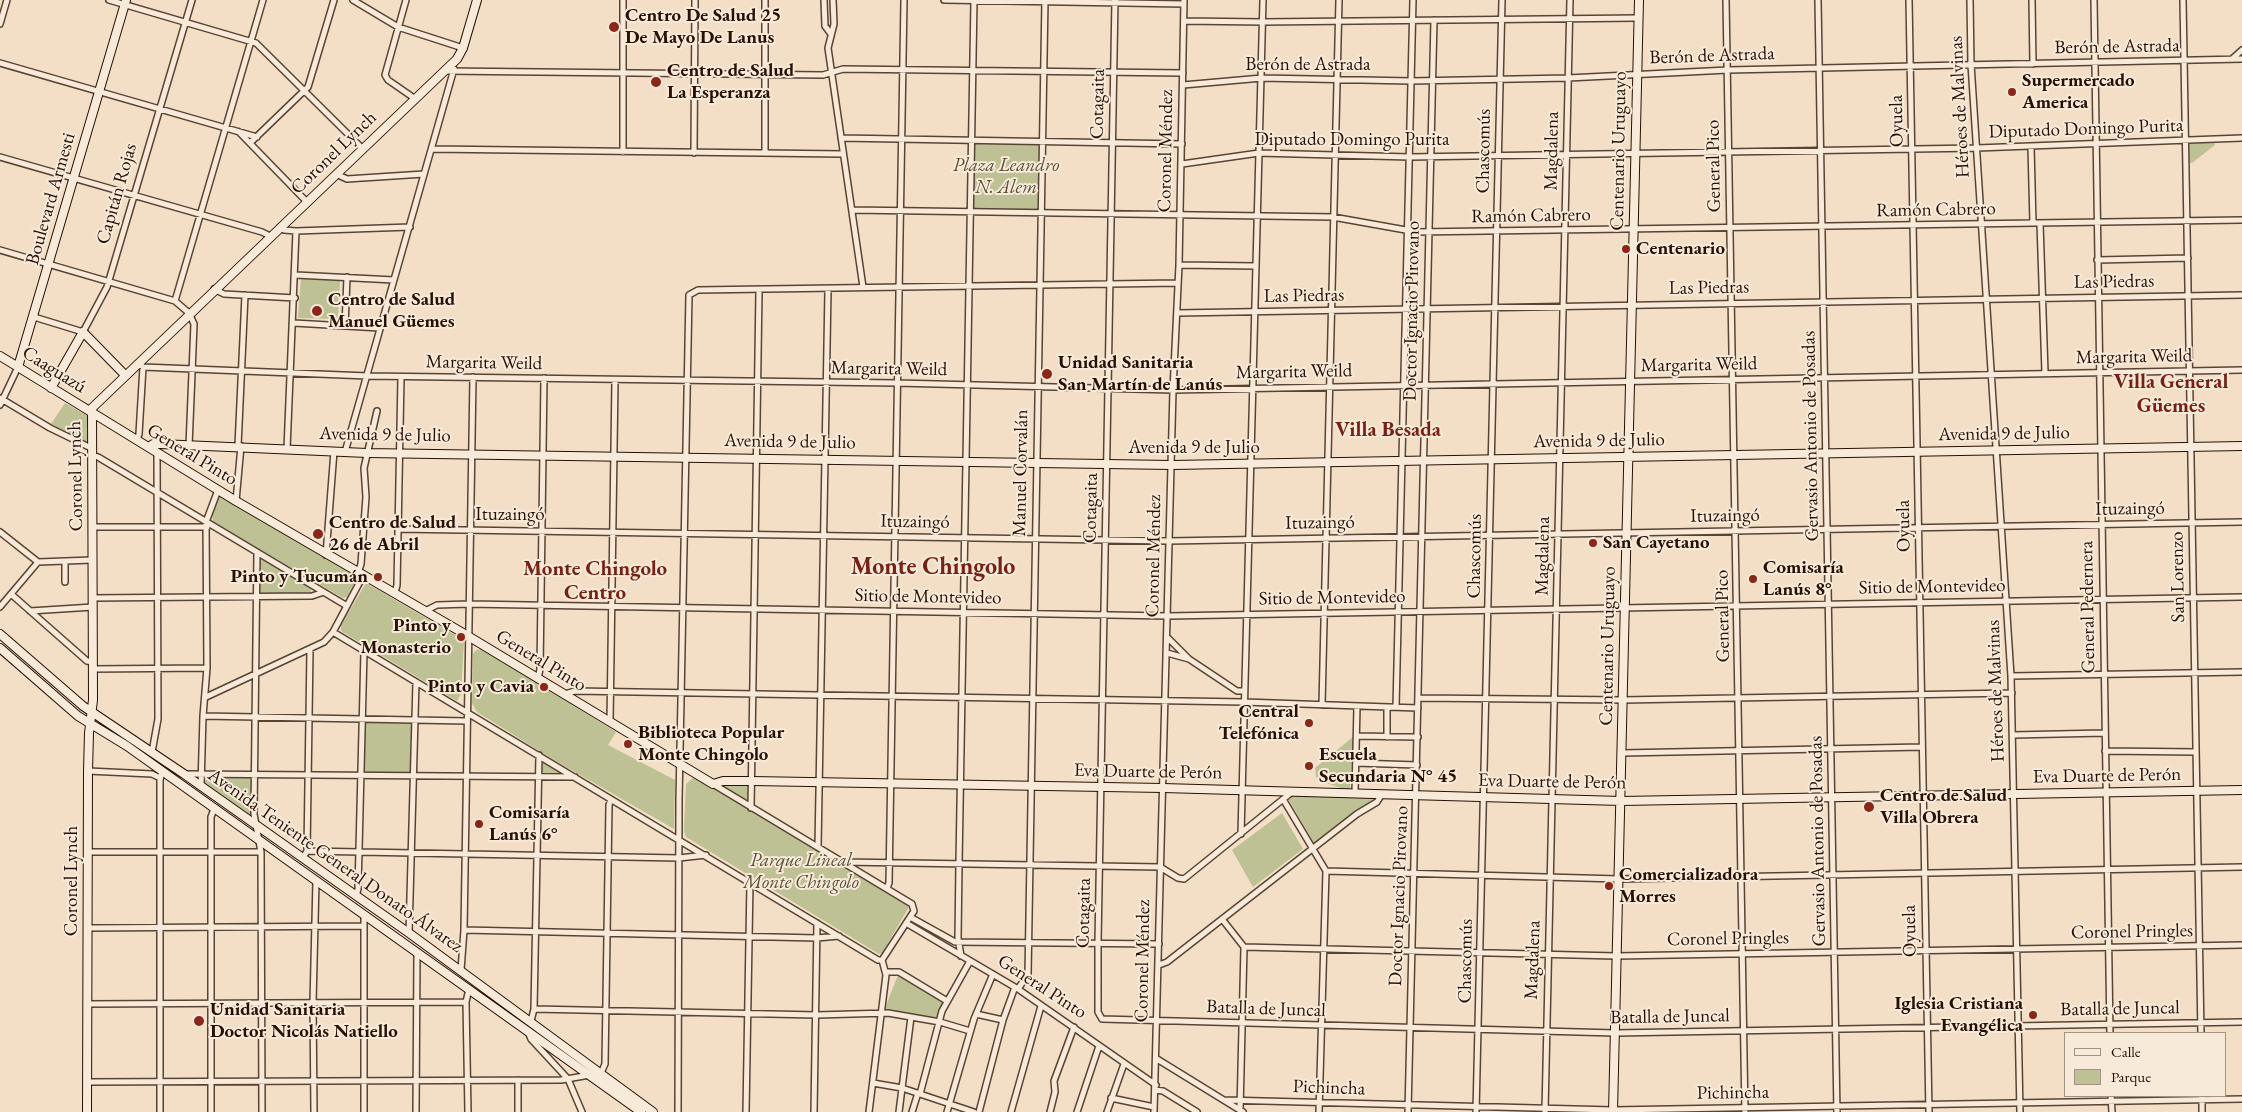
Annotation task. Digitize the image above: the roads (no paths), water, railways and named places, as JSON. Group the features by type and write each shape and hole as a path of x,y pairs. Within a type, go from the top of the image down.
{"main road":[{"name":"Coronel Lynch","path":"87,1112 88,771 93,665 91,412 93,406 125,375 140,365 189,313 457,59 464,48 477,0"},
{"name":"Centenario Uruguayo","path":"1613,1111 1639,0"},
{"name":"Boulevard Armesti","path":"18,367 126,2"},
{"path":"83,332 125,375"},
{"name":"Capitán Rojas","path":"51,388 83,332"},
{"name":"Caaguazú","path":"0,356 91,412"},
{"name":"General Pinto","path":"91,412 326,555 395,593 713,784"},
{"name":"Avenida 9 de Julio","path":"148,448 154,444 240,446 399,454 471,453 686,456 756,459 1172,465 2242,446"},
{"name":"Avenida Teniente General Donato Álvarez","path":"0,634 92,712 184,774 461,970 653,1112"},
{"name":"Avenida Teniente General Donato Álvarez","path":"0,648 70,709 158,773 259,840 641,1112"},
{"name":"Eva Duarte de Perón","path":"713,784 724,781 751,781 890,785 1163,788 1621,801 2242,790"}],"street":[{"path":"0,24 7,0"},
{"path":"109,0 126,2 185,22 252,40 306,90 362,148"},
{"name":"Capitán Rojas","path":"83,332 108,282 192,0"},
{"path":"175,302 263,0"},
{"path":"250,143 306,90 334,0"},
{"path":"353,0 398,27 464,48"},
{"path":"406,0 385,75 388,80 414,98"},
{"path":"623,0 623,152"},
{"path":"694,152 695,0"},
{"path":"765,0 766,153"},
{"path":"824,0 825,26 831,34"},
{"path":"833,0 834,24 828,45 863,287"},
{"path":"887,888 889,883 904,0"},
{"path":"944,0 1184,2"},
{"path":"961,956 959,942 960,786 974,0"},
{"path":"1241,834 1244,702 1242,691 1249,539 1263,0"},
{"path":"1322,705 1328,386 1339,0"},
{"path":"1396,707 1413,0"},
{"name":"Chascomús","path":"1476,1109 1502,0"},
{"name":"Magdalena","path":"1545,1110 1570,0"},
{"name":"General Pico","path":"1726,0 1740,697 1745,1110"},
{"name":"Gervasio Antonio de Posadas","path":"1818,0 1837,1109"},
{"name":"Oyuela","path":"1909,0 1928,1112"},
{"name":"Héroes de Malvinas","path":"1970,0 1971,64 2012,693 2020,1112"},
{"path":"2032,0 2033,64"},
{"name":"General Pedernera","path":"2094,0 2110,1032"},
{"name":"San Lorenzo","path":"2183,0 2201,1032"},
{"name":"Manuel Corvalán","path":"1016,988 1027,977 1028,942 1044,1"},
{"name":"Cotagaita","path":"1100,1017 1098,943 1100,788 1115,1"},
{"name":"Coronel Méndez","path":"1154,1109 1157,1059 1160,867 1168,636 1173,390 1182,164 1184,2"},
{"path":"1184,20 1263,22 1638,18"},
{"name":"Doctor Ignacio Pirovano","path":"1408,1112 1434,20"},
{"path":"2232,59 2242,50"},
{"path":"345,452 457,59"},
{"name":"Berón de Astrada","path":"1183,85 1262,78 1411,81 1568,78 1728,70 2242,59"},
{"path":"0,63 257,137"},
{"path":"444,71 823,75 842,69 1183,73"},
{"path":"238,131 307,202"},
{"path":"841,138 1182,144"},
{"name":"Diputado Domingo Purita","path":"1182,164 1259,153 1431,156 1730,150 1977,148 2242,138"},
{"path":"2031,147 2033,223"},
{"path":"432,149 843,154"},
{"path":"0,157 262,232 270,236"},
{"path":"336,174 347,179 424,174"},
{"name":"Ramón Cabrero","path":"852,210 1333,217 1407,232 2242,220"},
{"path":"2040,223 2044,373"},
{"path":"280,227 284,230 296,231 410,226"},
{"path":"287,449 296,275 296,231"},
{"path":"0,250 175,302 189,313 194,324 189,446"},
{"path":"2097,260 2188,258"},
{"path":"1179,265 1256,266"},
{"path":"296,275 394,280"},
{"path":"344,326 347,277"},
{"path":"678,1112 679,840 688,299 693,292 828,290 899,286 1178,283"},
{"path":"214,289 224,294 294,298"},
{"path":"818,847 828,383 828,290"},
{"path":"751,808 751,695 759,291"},
{"path":"236,501 240,446 245,295"},
{"name":"Las Piedras","path":"1177,313 1331,312 1496,307 2242,295"},
{"path":"34,318 83,332"},
{"path":"294,323 380,328"},
{"path":"136,440 139,434 140,365"},
{"name":"Margarita Weild","path":"140,365 291,374 401,377 897,383 1173,390 1403,384 1733,380 2242,370"},
{"name":"Boulevard Armesti","path":"1,401 18,367"},
{"path":"395,593 397,585 401,377"},
{"path":"461,970 464,930 473,377"},
{"path":"538,679 540,669 544,378"},
{"path":"610,722 615,380"},
{"path":"1,401 91,452 207,525 347,606"},
{"path":"206,697 310,650 324,642 333,632 361,574 366,497 364,495 364,468 377,411"},
{"path":"326,555 334,452"},
{"path":"152,752 158,719 157,453"},
{"path":"201,786 200,773 207,668 207,525 218,490"},
{"name":"Ituzaingó","path":"398,529 1169,541 2242,522"},
{"path":"92,527 207,525"},
{"path":"0,532 38,562 92,560"},
{"path":"257,553 254,775 255,824 261,852 262,1112"},
{"path":"65,560 65,582"},
{"path":"0,607 38,562"},
{"path":"93,598 312,596 324,592"},
{"path":"11,594 93,665 158,669 207,668"},
{"name":"Sitio de Montevideo","path":"425,611 437,605 469,604 1168,616 2242,597"},
{"path":"30,611 93,607"},
{"path":"333,632 878,960 882,960"},
{"path":"1168,636 1189,658 1242,691"},
{"path":"303,858 307,851 310,650"},
{"path":"356,896 358,889 364,651"},
{"path":"1167,653 1189,658"},
{"path":"2011,676 2242,672"},
{"path":"409,933 416,682"},
{"path":"1234,702 1242,691"},
{"path":"564,695 576,692 611,692 892,698 1244,702 1418,708"},
{"path":"1419,698 1623,700 2012,693"},
{"path":"1355,793 1357,706"},
{"path":"1387,707 1387,737"},
{"path":"203,716 309,716 468,720"},
{"path":"2013,734 2104,733"},
{"path":"1357,736 1418,737"},
{"path":"1622,753 1922,747"},
{"path":"2105,752 2196,752"},
{"path":"531,1021 534,1009 539,755"},
{"path":"1356,763 1417,765"},
{"path":"88,771 158,773 160,1112"},
{"path":"184,774 254,775 308,773 538,778 575,777"},
{"name":"General Pinto","path":"713,784 912,904 914,909 910,917"},
{"path":"843,862 889,861 1160,867 1178,878 1184,879 1292,792"},
{"path":"1159,965 1167,962 1357,814 1377,802 1382,794"},
{"path":"87,1082 364,1079 518,1080 568,1079 601,1073 605,1064 609,805 612,799"},
{"path":"1283,799 1326,871 1319,1112"},
{"path":"211,1112 210,851 211,817 214,809"},
{"path":"307,851 679,858 706,855"},
{"path":"88,852 261,852"},
{"path":"1326,871 1619,879 2242,867"},
{"path":"314,1112 313,1003 316,881"},
{"path":"746,1112 746,1014 750,882"},
{"path":"364,915 364,1112"},
{"path":"882,960 910,917 946,939 959,942 1159,944"},
{"path":"1222,920 1244,947 1240,1100 1242,1111"},
{"path":"814,1112 817,923"},
{"name":"General Pinto","path":"906,923 1016,988 1074,1027 1156,1087 1197,1112"},
{"path":"88,928 363,926"},
{"path":"464,930 678,936 817,938 839,936"},
{"name":"Coronel Pringles","path":"1244,947 1616,956 2242,945"},
{"path":"416,1112 417,952"},
{"path":"869,1112 886,972 882,960"},
{"path":"912,1112 947,1001 970,961"},
{"path":"886,972 899,972 947,1001"},
{"path":"947,1112 970,1031 993,974"},
{"path":"468,1112 466,1002 469,988"},
{"path":"979,1112 1003,1020 1016,988"},
{"path":"87,1004 210,1005 364,1002 416,1004 466,1002"},
{"path":"1011,1112 1041,1006"},
{"path":"534,1009 746,1014 882,1014 940,1022 970,1031"},
{"path":"976,1014 1003,1020"},
{"path":"899,1112 911,1017"},
{"name":"Batalla de Juncal","path":"1100,1017 1105,1020 1615,1033 2242,1022"},
{"path":"1050,1112 1055,1092 1054,1081 1074,1027"},
{"path":"527,1029 531,1039 568,1079 582,1112"},
{"path":"1077,1112 1099,1046"},
{"path":"1157,1059 1242,1111"},
{"path":"1107,1112 1124,1064"},
{"path":"518,1080 518,1112"},
{"path":"873,1083 902,1088 974,1112"},
{"path":"2202,1097 2202,1112"},
{"name":"Pichincha","path":"1224,1100 1408,1105 1476,1109 1613,1111 1837,1109 2111,1098 2202,1097 2242,1099"},
{"path":"1111,1098 1154,1109"},
{"path":"2111,1098 2112,1112"}],"place":[{"name":"Centro De Salud 25 De Mayo De Lanus","path":"614,27"},
{"name":"Centro de Salud La Esperanza","path":"656,82"},
{"name":"Supermercado America","path":"2012,92"},
{"name":"Centenario","path":"1626,249"},
{"name":"Centro de Salud Manuel Güemes","path":"317,311"},
{"name":"Unidad Sanitaria San Martín de Lanús","path":"1047,374"},
{"name":"Centro de Salud 26 de Abril","path":"318,534"},
{"name":"San Cayetano","path":"1593,543"},
{"name":"Pinto y Tucumán","path":"378,577"},
{"name":"Comisaría Lanús 8°","path":"1753,579"},
{"name":"Pinto y Monasterio","path":"461,637"},
{"name":"Pinto y Cavia","path":"544,687"},
{"name":"Central Telefónica","path":"1309,723"},
{"name":"Biblioteca Popular Monte Chingolo","path":"628,744"},
{"name":"Escuela Secundaria N° 45","path":"1309,766"},
{"name":"Centro de Salud Villa Obrera","path":"1869,807"},
{"name":"Comisaría Lanús 6°","path":"479,824"},
{"name":"Comercializadora Morres","path":"1609,886"},
{"name":"Iglesia Cristiana Evangélica","path":"2033,1015"},
{"name":"Unidad Sanitaria Doctor Nicolás Natiello","path":"199,1021"}],"district":[{"name":"Villa General Güemes","path":"2171,394"},
{"name":"Villa Besada","path":"1388,430"},
{"name":"Monte Chingolo","path":"933,567"},
{"name":"Monte Chingolo Centro","path":"595,581"}],"park label":[{"name":"Plaza Leandro N. Alem","path":"1006,177"},
{"name":"Parque Lineal Monte Chingolo","path":"801,872"}]}
